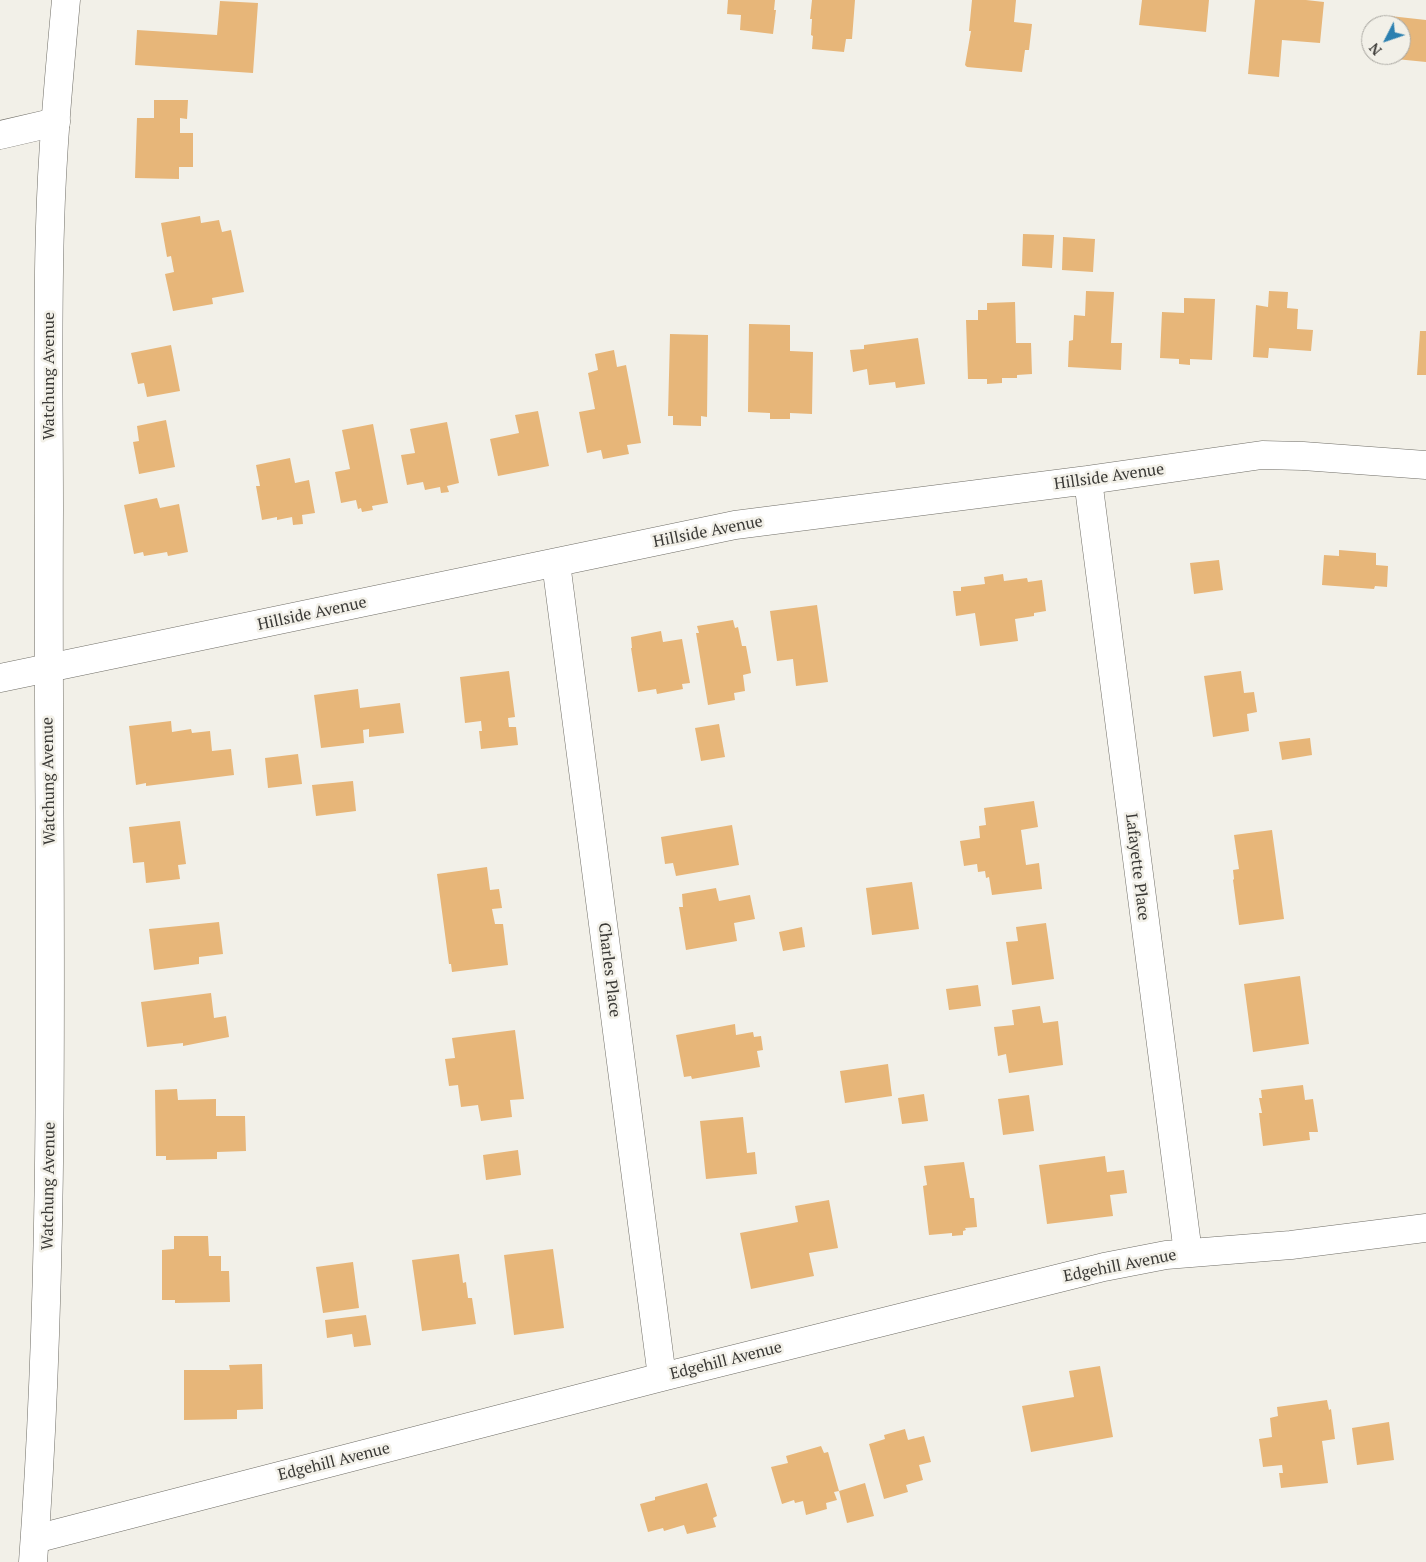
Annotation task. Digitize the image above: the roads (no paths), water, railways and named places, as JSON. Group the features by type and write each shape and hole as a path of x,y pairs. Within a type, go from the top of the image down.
{"street":[{"name":"Watchung Avenue","path":"34,1551 47,1292 49,1169 50,875 48,669 50,228 66,0"},
{"path":"0,136 56,122"},
{"name":"Hillside Avenue","path":"0,678 735,525 1088,480 1262,455 1426,465"},
{"name":"Lafayette Place","path":"1088,480 1188,1253"},
{"name":"Charles Place","path":"556,563 662,1377"},
{"name":"Edgehill Avenue","path":"34,1551 662,1377 1104,1267 1166,1255 1291,1245 1426,1228"}]}
